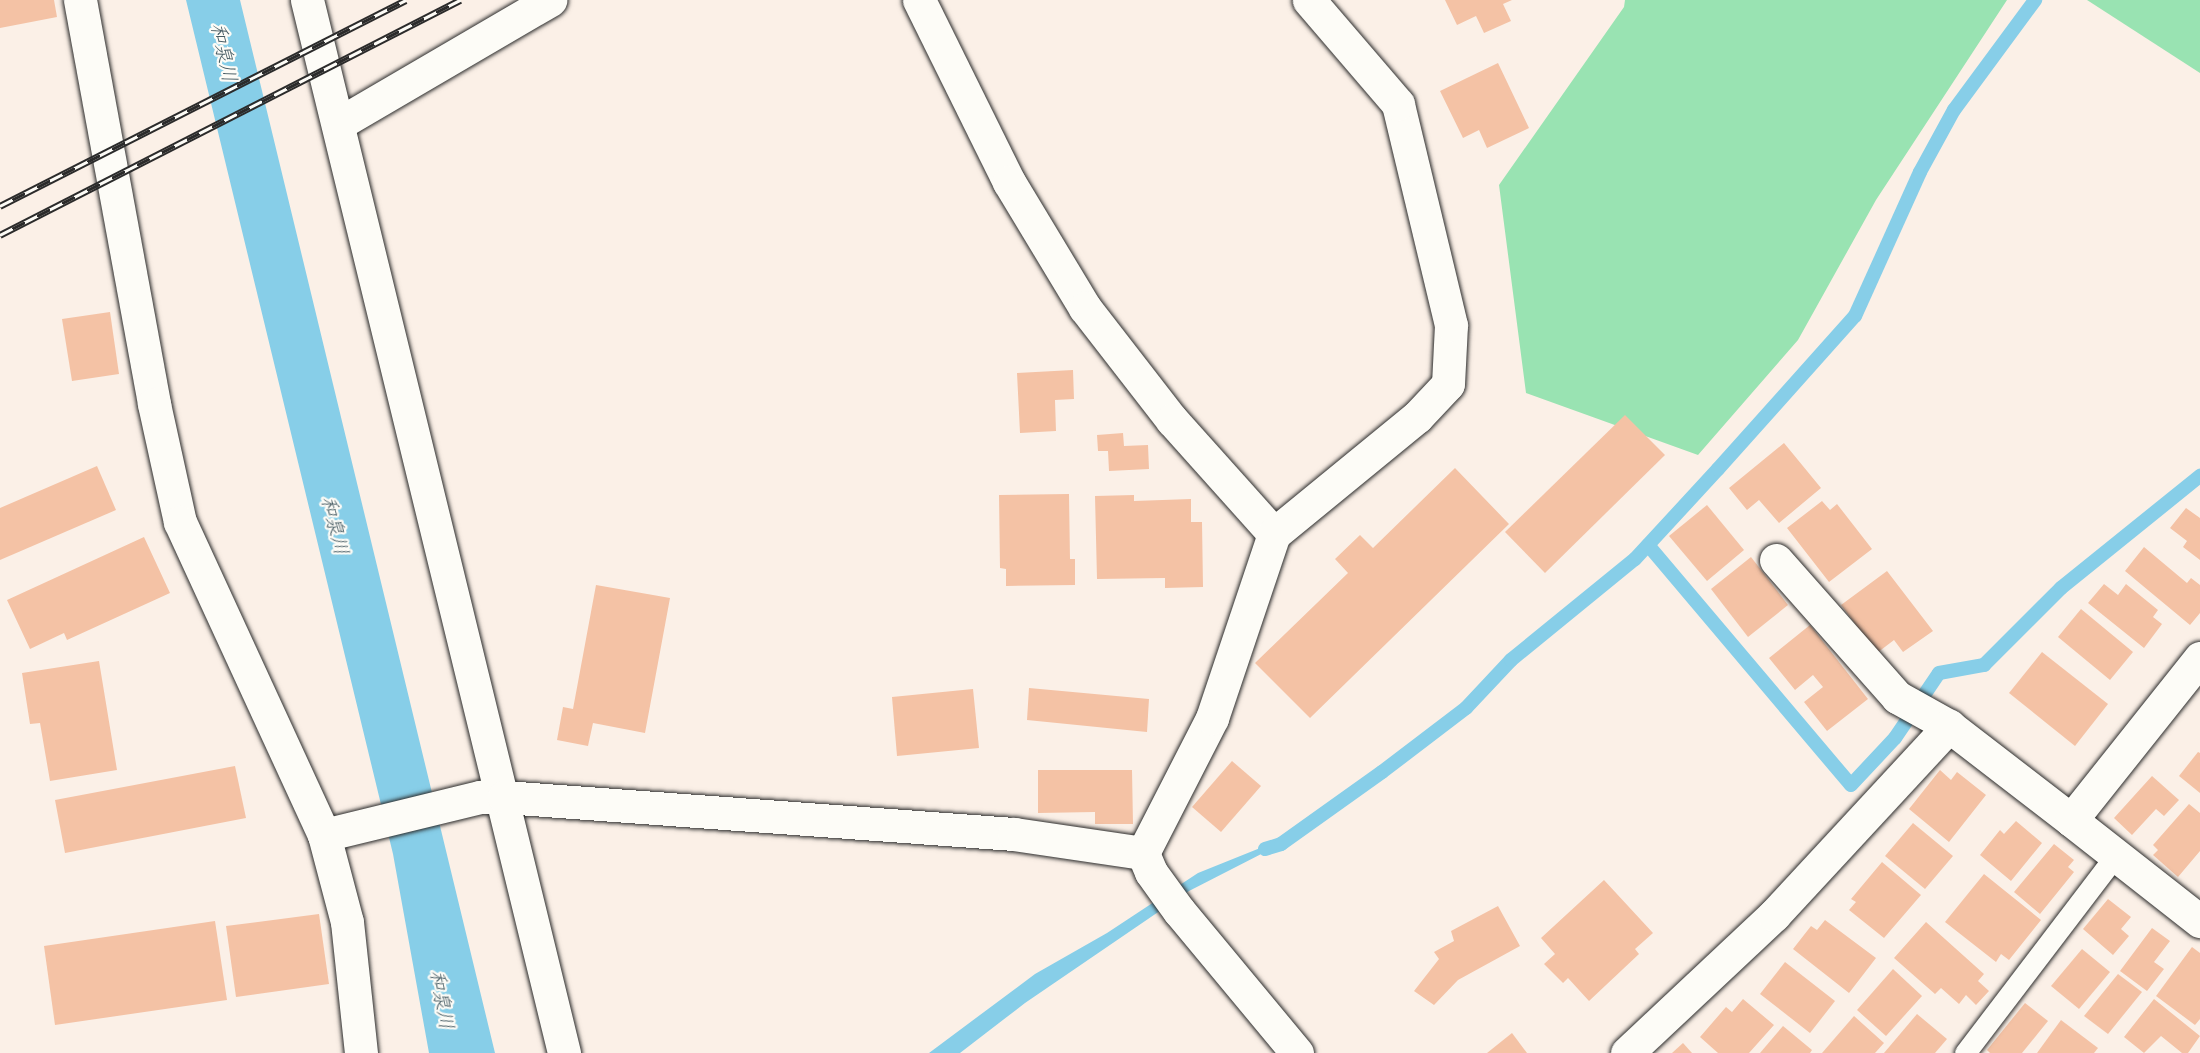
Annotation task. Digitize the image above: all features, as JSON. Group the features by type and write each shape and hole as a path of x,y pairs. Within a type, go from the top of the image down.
{"street":[{"path":"80,0 152,393 180,522 324,835 347,922 361,1053"},
{"path":"308,0 504,797 564,1053"},
{"path":"338,124 550,0"},
{"path":"919,0 1009,182 1085,308 1172,420 1274,534"},
{"path":"1147,863 1212,718 1274,534 1417,417 1448,384 1451,324 1398,104 1309,0"},
{"path":"1776,560 1897,698 1949,726 2200,921"},
{"path":"2071,820 2200,658"},
{"path":"1627,1053 1774,915 1949,726"},
{"path":"324,835 469,800 504,797 1014,834 1147,863 1179,911 1297,1053"}],"lane":[{"path":"1965,1053 2115,856"}],"green space":[{"path":"1625,0 2007,0 1876,200 1798,340 1698,455 1526,393 1499,185 1624,7"},
{"path":"2087,0 2200,0 2200,73"}],"water":[{"name":"和泉川","path":"186,0 240,0 495,1053 429,1053 393,854"},
{"path":"1436,728 1382,772 1281,844 1189,891 1025,1003 960,1053 929,1053 1035,974 1107,933 1198,873 1275,842"}],"building":[{"path":"0,0 54,0 57,17 0,28"},
{"path":"1445,0 1512,0 1503,4 1511,21 1484,33 1476,16 1457,25"},
{"path":"1498,63 1529,128 1487,148 1479,130 1463,138 1440,91"},
{"path":"110,312 119,374 72,381 62,319"},
{"path":"1073,370 1074,399 1055,400 1056,431 1020,433 1017,373"},
{"path":"1625,415 1665,455 1545,573 1505,532"},
{"path":"1123,433 1124,446 1148,445 1149,469 1109,471 1108,451 1098,451 1097,435"},
{"path":"1784,443 1821,488 1779,523 1759,500 1747,510 1729,488"},
{"path":"97,466 116,510 0,560 0,508"},
{"path":"1455,468 1509,524 1310,718 1255,663 1348,573 1335,559 1360,535 1373,548"},
{"path":"1069,494 1070,559 1075,559 1075,585 1006,586 1006,569 1000,568 999,495"},
{"path":"1134,495 1134,501 1191,499 1191,522 1202,522 1203,587 1165,588 1165,578 1097,579 1095,496"},
{"path":"1822,501 1830,510 1837,504 1872,549 1829,582 1787,528"},
{"path":"1707,505 1744,550 1707,581 1669,536"},
{"path":"2186,508 2200,518 2200,560 2183,547 2187,541 2170,528"},
{"path":"144,537 170,593 67,640 64,633 30,649 7,600"},
{"path":"2144,547 2187,583 2191,578 2200,585 2200,613 2190,625 2125,571"},
{"path":"1751,557 1788,605 1748,637 1711,589"},
{"path":"1887,571 1933,631 1903,652 1894,640 1877,653 1841,605"},
{"path":"2104,584 2118,595 2126,584 2158,610 2153,617 2162,624 2144,648 2088,603"},
{"path":"596,585 670,598 645,733 593,723 588,746 557,740 563,707 573,709"},
{"path":"2081,609 2133,652 2110,680 2058,637"},
{"path":"1810,625 1868,699 1827,731 1804,702 1823,687 1813,675 1795,690 1769,658"},
{"path":"2042,652 2108,704 2075,746 2009,693"},
{"path":"99,661 117,770 50,781 40,723 30,724 22,673"},
{"path":"1029,688 1149,699 1147,732 1027,720"},
{"path":"973,689 979,748 897,756 892,697"},
{"path":"2198,752 2200,753 2200,793 2179,776"},
{"path":"1232,761 1261,786 1221,832 1192,807"},
{"path":"235,766 246,818 65,853 55,800"},
{"path":"1038,770 1132,770 1133,824 1095,824 1095,812 1038,813"},
{"path":"1940,770 1951,780 1957,772 1986,795 1949,842 1909,809"},
{"path":"2152,776 2179,800 2164,816 2156,809 2132,835 2114,818"},
{"path":"2189,804 2200,813 2200,851 2178,877 2153,855 2158,850 2153,845"},
{"path":"2016,821 2042,843 2011,881 1980,855 2000,830 2004,834"},
{"path":"1913,823 1953,856 1925,889 1885,856"},
{"path":"2054,844 2074,860 2068,867 2074,872 2040,914 2014,892"},
{"path":"1882,862 1921,895 1884,938 1849,910 1856,902 1851,899"},
{"path":"1984,874 2041,920 2009,960 2001,954 1996,962 1945,922"},
{"path":"1604,880 1653,933 1635,949 1639,954 1589,1001 1568,978 1563,983 1544,964 1555,954 1541,938"},
{"path":"2108,899 2131,917 2121,929 2129,936 2113,955 2083,929"},
{"path":"1498,906 1520,946 1458,980 1434,1005 1414,991 1439,959 1434,952 1454,941 1451,931"},
{"path":"319,914 329,984 236,997 226,926"},
{"path":"1825,920 1876,958 1849,993 1793,949 1811,926 1817,930"},
{"path":"215,921 227,1000 55,1025 44,946"},
{"path":"1926,922 1984,974 1978,981 1989,991 1976,1005 1966,995 1959,1004 1941,988 1935,994 1894,958"},
{"path":"2152,928 2170,941 2154,962 2164,969 2147,991 2120,971"},
{"path":"2192,947 2200,953 2200,1019 2195,1025 2156,996"},
{"path":"2082,949 2110,972 2079,1009 2051,986"},
{"path":"1785,962 1835,1001 1810,1033 1760,994"},
{"path":"1893,969 1922,996 1886,1036 1857,1010"},
{"path":"2118,974 2142,992 2108,1034 2084,1016"},
{"path":"1743,999 1774,1025 1749,1053 1718,1053 1700,1037 1726,1007 1732,1012"},
{"path":"2154,999 2200,1036 2188,1053 2182,1053 2161,1036 2144,1053 2124,1037"},
{"path":"2025,1003 2048,1021 2022,1053 1990,1053 1987,1050"},
{"path":"1917,1014 1947,1039 1935,1053 1884,1053"},
{"path":"1854,1016 1884,1043 1875,1053 1822,1053"},
{"path":"2061,1020 2098,1048 2094,1053 2037,1053"},
{"path":"1783,1026 1812,1050 1810,1053 1760,1053"},
{"path":"1512,1033 1527,1053 1487,1053"},
{"path":"1683,1043 1692,1053 1672,1053"}],"waterway":[{"path":"1265,849 1281,844 1382,772 1466,708 1511,660 1635,559 1718,469 1855,316 1920,172 1954,110 2035,0"},
{"path":"1648,545 1851,785 1895,738 1939,673 1984,665 2061,588 2200,476"}],"railway":[{"path":"0,206 406,0"},
{"path":"0,235 460,0"}]}
